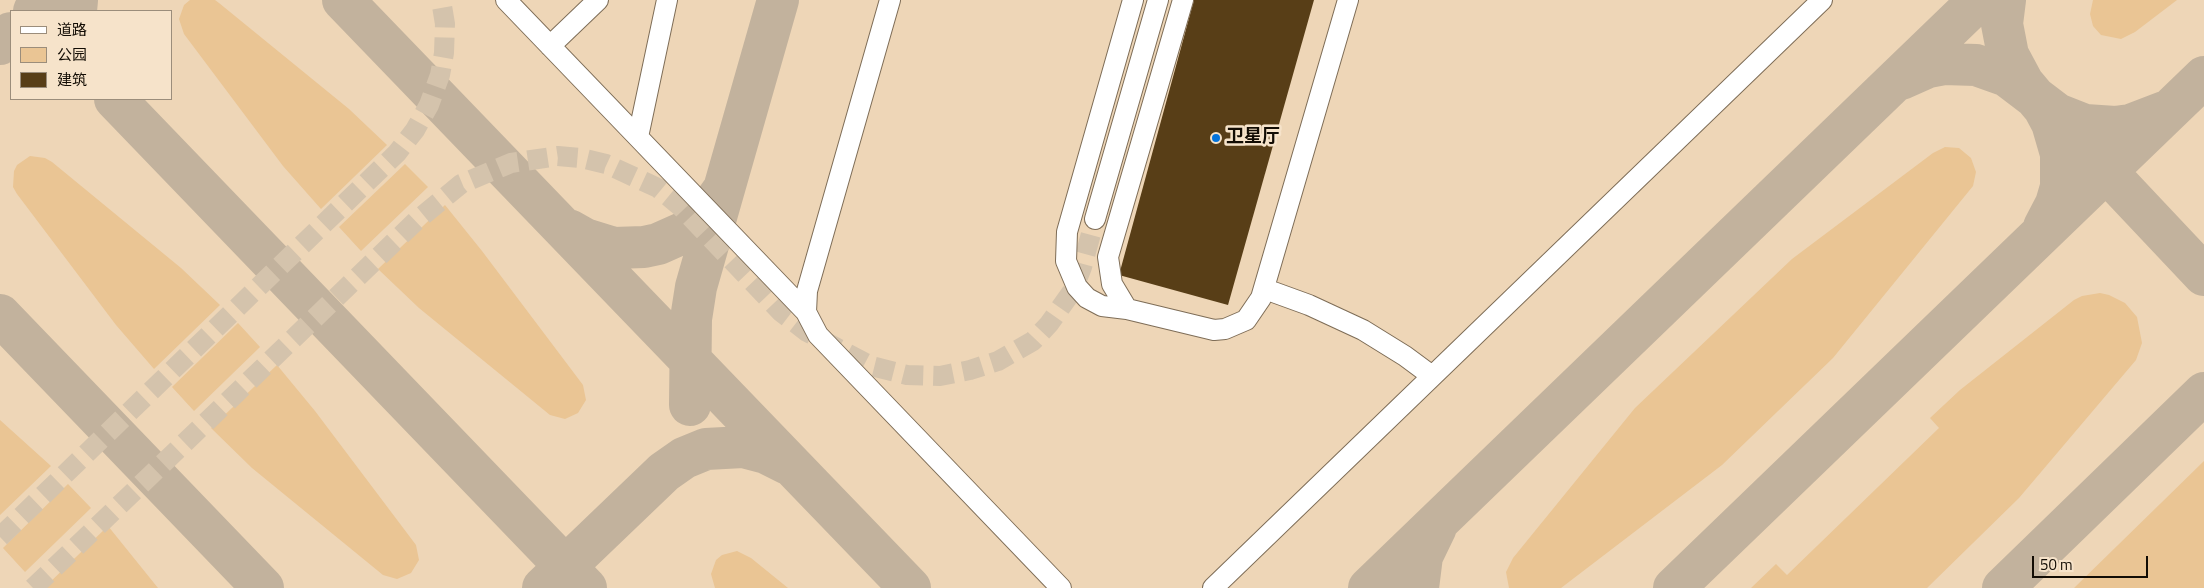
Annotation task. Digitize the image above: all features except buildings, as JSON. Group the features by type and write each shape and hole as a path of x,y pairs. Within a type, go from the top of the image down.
{"lane":[{"path":"506,0 806,312 818,335 1061,588"},
{"path":"550,46 598,0"},
{"path":"638,137 667,0"},
{"path":"806,312 807,292 890,0"},
{"path":"1133,0 1067,232 1066,261 1077,287 1087,298 1102,306 1127,309 1202,329 1225,329 1246,320 1262,298 1348,0"},
{"path":"1095,220 1158,0"},
{"path":"1127,309 1112,284 1108,257 1183,0"},
{"path":"1213,588 1822,0"},
{"path":"1265,289 1309,305 1363,330 1405,356 1432,376"}],"shaded area":[{"path":"0,0 2204,0 2204,588 0,588"}],"green space":[{"path":"190,0 215,0 349,109 387,145 321,209 283,166 184,34 179,19 184,5"},
{"path":"2093,0 2177,0 2135,32 2121,39 2101,35 2093,26 2090,14"},
{"path":"1945,147 1959,148 1971,158 1976,172 1973,186 1833,358 1722,465 1561,588 1509,588 1506,572 1513,558 1635,408 1792,259 1933,153"},
{"path":"30,156 45,158 52,162 181,268 220,305 154,369 116,325 17,194 13,187 14,171 17,165"},
{"path":"405,164 428,187 361,251 339,227"},
{"path":"445,205 583,385 586,400 578,413 565,419 550,415 419,308 378,269"},
{"path":"2100,293 2125,303 2137,317 2142,343 2136,360 2019,498 1927,588 1751,588 1776,564 1787,575 1939,428 1930,418 1960,390 2074,300 2082,296"},
{"path":"238,323 260,347 194,411 172,387"},
{"path":"277,365 315,411 416,545 419,560 411,573 397,579 383,575 252,468 211,428"},
{"path":"0,420 51,466 0,515"},
{"path":"2204,461 2204,588 2074,588"},
{"path":"68,484 91,508 25,572 3,548"},
{"path":"108,526 158,588 44,588"},
{"path":"737,551 751,558 788,588 715,588 711,574 716,560 722,555"}],"taxiway":[{"path":"35,10 46,0"},
{"path":"76,10 77,0"},
{"path":"343,0 910,588"},
{"path":"690,405 691,319 696,287 778,0"},
{"path":"1369,588 1979,0"},
{"path":"2005,0 2002,24 2008,55 2023,83 2044,108 2052,123 2061,154 2061,187 2056,204 2044,227"},
{"path":"0,44 10,34"},
{"path":"1901,79 1928,67 1944,64 1976,65 2007,76 2057,114 2085,125 2115,127 2130,125 2164,112"},
{"path":"1674,588 2204,77"},
{"path":"116,100 586,588"},
{"path":"2087,151 2204,275"},
{"path":"569,230 585,239 614,248 644,247 658,244 685,232 697,223 707,213 721,193"},
{"path":"0,315 263,588"},
{"path":"2003,588 2204,393"},
{"path":"543,588 664,472 684,458 706,449 743,447 766,453 788,464"},
{"path":"1418,588 1422,556 1436,527"}],"tunnel":[{"path":"0,537 397,153 415,130 429,105 440,75 444,53 445,24 441,0"},
{"path":"33,588 416,221 461,184 511,163 558,156 581,158 606,164 658,188 681,207 781,312 807,332 871,366 907,375 940,376 970,370 998,361 1033,341 1049,324 1073,290 1082,267 1095,219"}],"place":[{"name":"卫星厅","path":"1216,138"}]}
